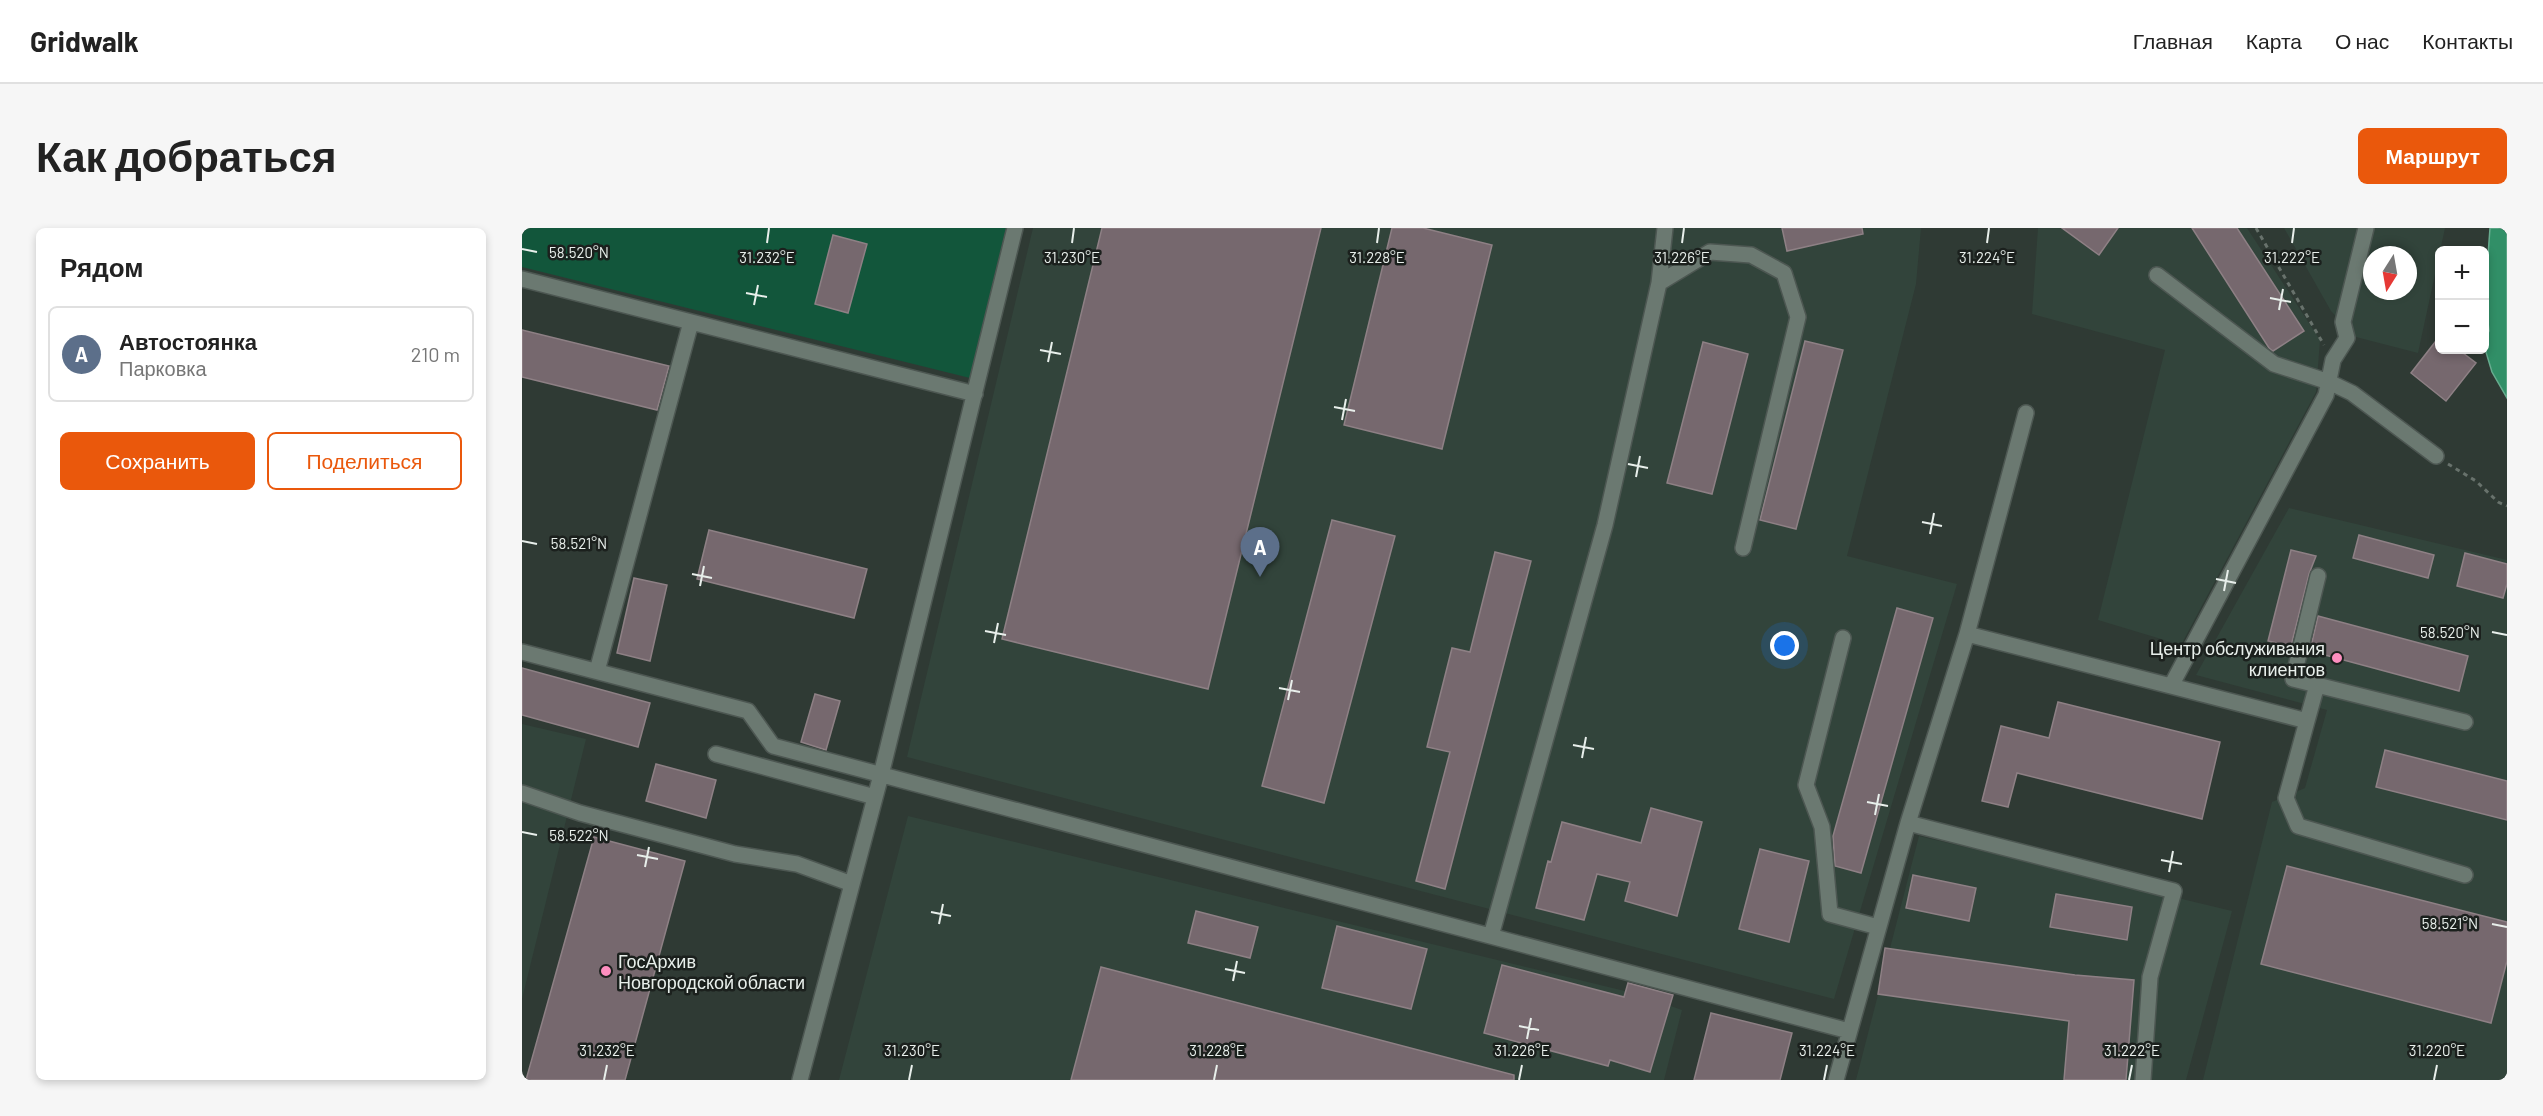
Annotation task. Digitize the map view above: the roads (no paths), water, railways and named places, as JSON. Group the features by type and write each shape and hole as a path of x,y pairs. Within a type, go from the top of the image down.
{"street":[{"path":"800,1080 881,776 1015,228"},
{"path":"1491,936 1605,525 1659,283 1665,228"},
{"path":"2171,686 2326,395 2333,360 2347,338 2343,322 2366,228"},
{"path":"1659,283 1710,252 1750,255 1784,273 1798,317 1743,548"},
{"path":"2157,274 2274,364 2329,382 2352,393 2436,456"},
{"path":"522,279 975,394"},
{"path":"597,671 691,322"},
{"path":"1836,1080 1908,823 1967,634 2026,413"},
{"path":"2318,576 2293,679 2465,722"},
{"path":"1967,634 2307,721"},
{"path":"1843,638 1806,785 1822,827 1830,914 1878,927"},
{"path":"522,652 748,711 773,746 1849,1031"},
{"path":"2317,685 2286,798 2298,826 2464,875"},
{"path":"716,754 875,797"},
{"path":"522,793 580,813 724,851 797,864 852,884"},
{"path":"1908,823 2174,891 2150,977 2143,1080"}],"place":[{"name":"Автостоянка","path":"1260,577"},
{"name":"Центр обслуживания клиентов","path":"2337,658"},
{"name":"ГосАрхив Новгородской области","path":"606,971"}]}
